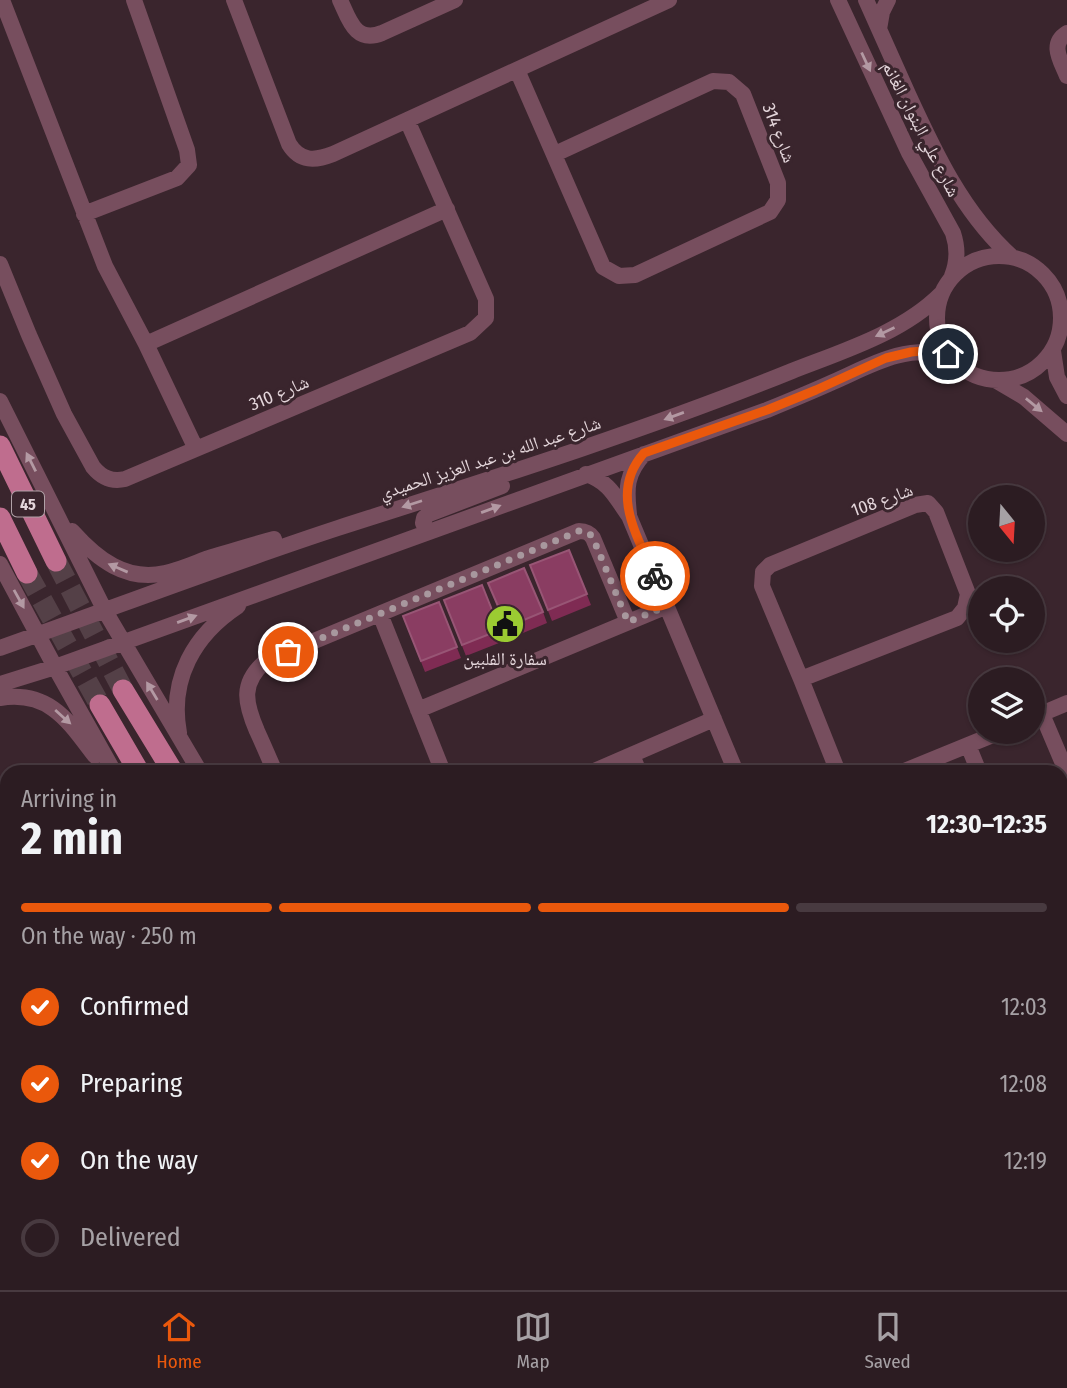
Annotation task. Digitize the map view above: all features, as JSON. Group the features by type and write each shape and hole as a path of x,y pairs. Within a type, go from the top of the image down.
{"main road":[{"name":"45","path":"0,446 56,561"},
{"name":"45","path":"0,518 27,573"},
{"path":"123,690 169,765"},
{"path":"100,705 135,765"}],"street":[{"path":"1,0 105,266 196,449"},
{"path":"83,214 177,178 188,165 187,150 134,0"},
{"path":"234,0 285,138 293,151 306,159 321,159 669,0"},
{"path":"340,0 355,30 365,36 371,36 455,0"},
{"name":"شارع علي البنوان الغانم","path":"838,0 909,153 953,233 957,259 953,276"},
{"name":"شارع علي البنوان الغانم","path":"866,0 932,144 959,193 985,230 1012,257"},
{"path":"879,29 882,12 888,0"},
{"path":"1067,33 1058,41 1056,50 1067,76"},
{"name":"شارع 314","path":"517,70 603,267 619,276 635,275 770,212 778,200 778,183 743,94 729,82 713,81 555,154"},
{"name":"شارع 310","path":"0,264 64,414 97,472 113,481 125,480 470,333 486,318 486,299 407,120"},
{"path":"146,344 447,209"},
{"path":"1012,257 1028,262 1047,278 1059,299 1064,327 1053,351 1029,373 997,381 981,378 966,371 948,354 939,336 937,308 941,294 953,276 965,265 980,258 1012,257"},
{"path":"1047,278 1067,280"},
{"name":"شارع عبد الله بن عبد العزيز الحميدي","path":"0,648 269,551 573,452 764,383 913,318 941,294"},
{"path":"0,684 55,667 767,410 886,358 923,351 948,354"},
{"path":"1053,351 1057,377 1067,396"},
{"path":"997,381 1024,397 1067,434"},
{"path":"0,401 105,611 196,765"},
{"path":"427,532 423,523 429,514 524,477 573,452"},
{"path":"629,516 627,484 632,469 644,453"},
{"path":"586,474 609,487 629,516 733,765"},
{"name":"شارع 108","path":"801,679 957,618 965,608 968,594 936,512 928,503 915,505 770,565 763,572 762,586 835,765"},
{"path":"58,515 100,559 127,572 158,575 286,536 339,528"},
{"path":"272,765 246,701 251,678 257,668 266,661 579,531 590,533 593,538 628,622"},
{"path":"0,564 110,765"},
{"path":"181,739 178,697 189,657 214,624 257,593"},
{"path":"418,710 667,606"},
{"path":"380,614 440,765"},
{"path":"0,698 27,698 57,710 79,732 103,765"},
{"path":"1045,713 1067,703"},
{"path":"608,765 714,719"},
{"path":"1045,731 1063,765"},
{"path":"919,765 968,745 976,765"},
{"path":"632,755 636,765"}],"building":[{"path":"569,550 587,594 548,610 530,565"},
{"path":"524,568 543,612 507,627 488,583"},
{"path":"482,585 500,630 462,645 444,600"},
{"path":"439,602 457,647 421,661 403,616"}],"tunnel":[{"path":"56,561 123,690"},
{"path":"27,573 100,705"}],"way so far":[{"path":"288,652 579,531 590,533 593,538 628,622 667,606 655,576"}],"place":[{"name":"سفارة الفلبين","path":"505,624"}],"route":[{"path":"655,576 629,516 627,484 632,469 644,453 767,410 898,354 923,351 948,354"}]}
